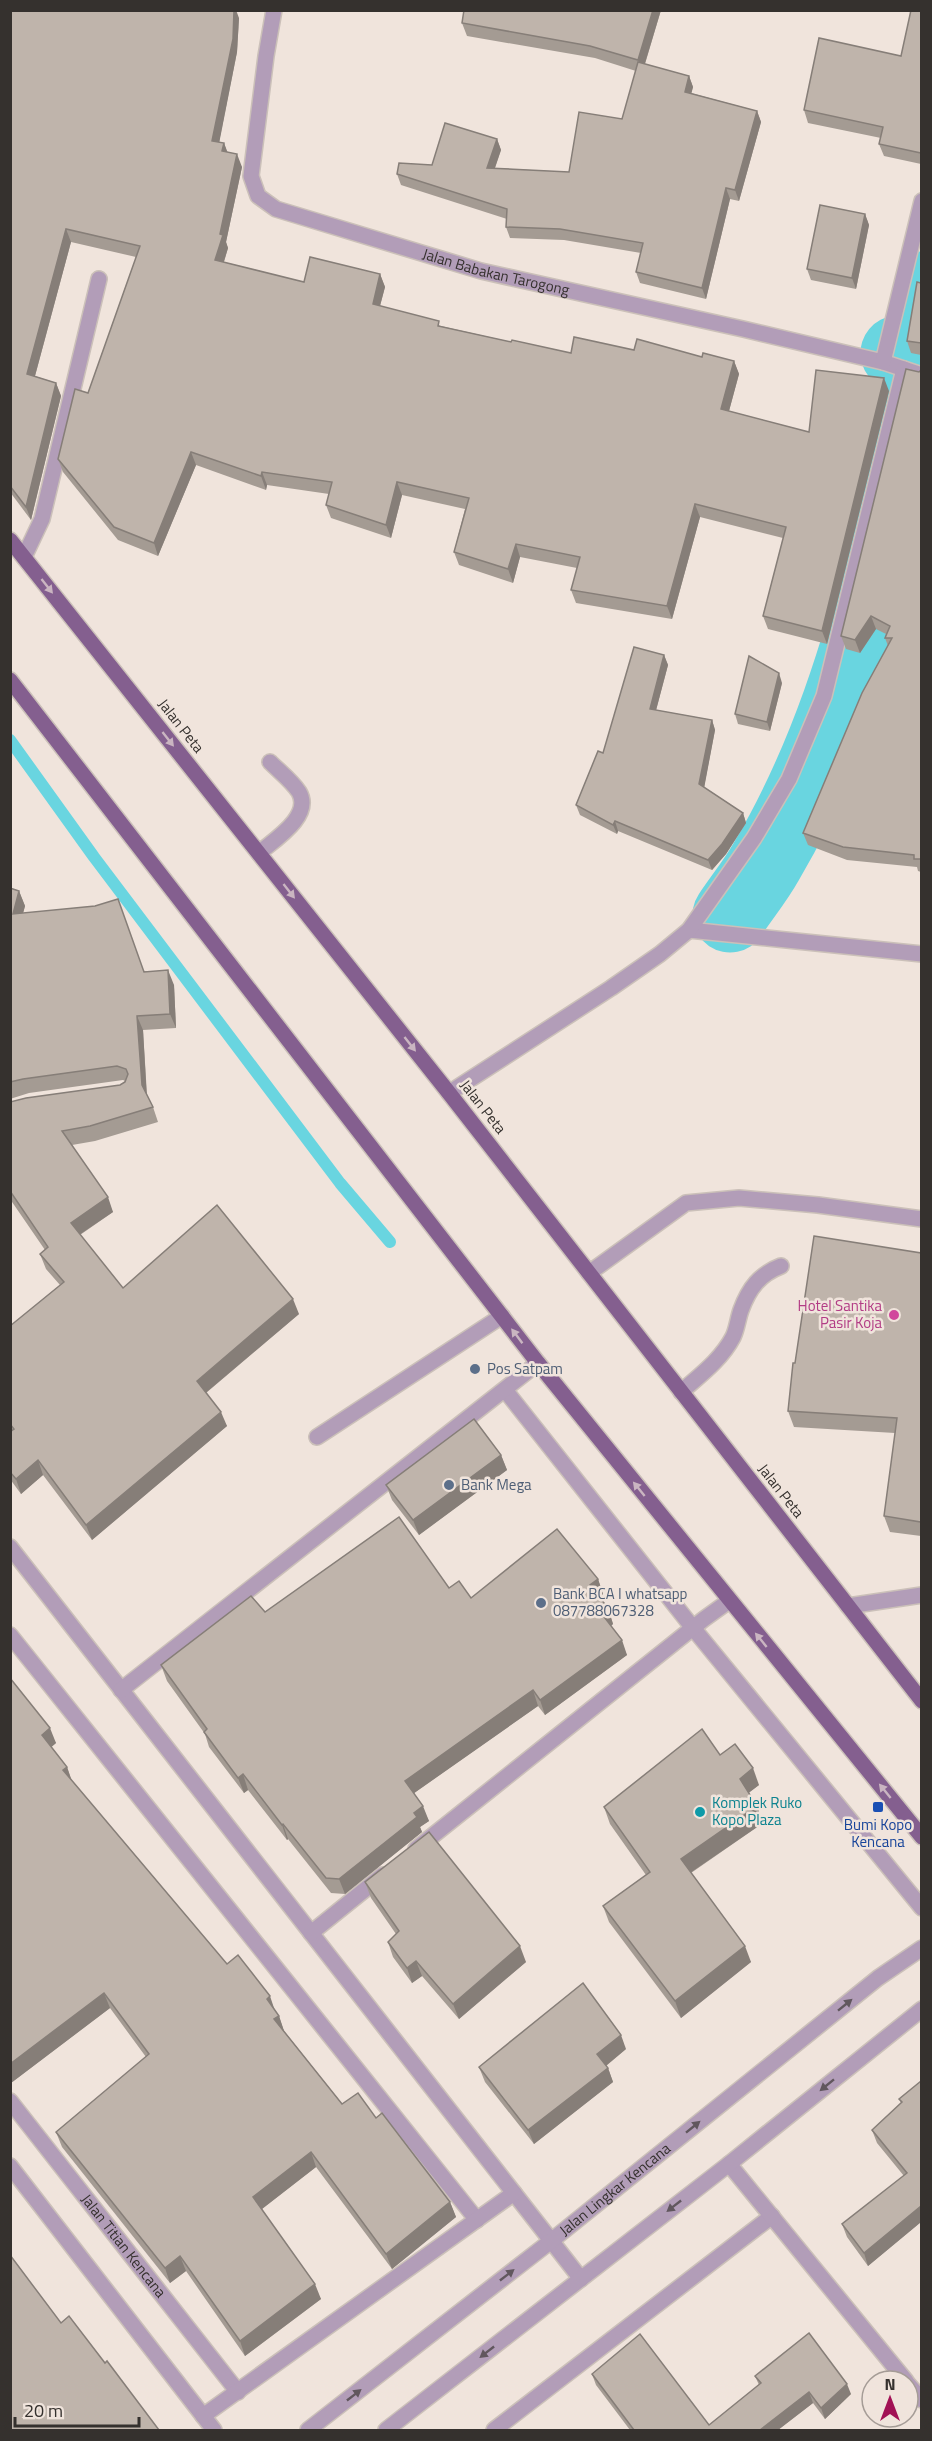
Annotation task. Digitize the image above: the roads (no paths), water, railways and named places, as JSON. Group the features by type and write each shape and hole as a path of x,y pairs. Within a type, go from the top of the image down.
{"main road":[{"name":"Jalan Peta","path":"10,540 449,1093 921,1701"},
{"path":"10,680 538,1363 921,1837"}],"street":[{"name":"Jalan Babakan Tarogong","path":"274,10 251,176 258,196 276,209 481,271 883,362 912,372"},
{"path":"883,362 921,201"},
{"path":"24,557 42,519 99,279"},
{"path":"449,1093 611,988 660,954 689,930 754,838 789,779 824,696 912,372"},
{"path":"259,853 294,822 302,806 298,791 270,762"},
{"path":"689,930 921,954"},
{"path":"589,1273 686,1203 739,1198 818,1205 921,1219"},
{"path":"681,1392 712,1365 732,1337 741,1308 752,1287 765,1272 781,1266"},
{"path":"317,1437 502,1316"},
{"path":"121,1690 538,1363"},
{"path":"505,1390 693,1628 921,1908"},
{"path":"10,1547 581,2279"},
{"path":"848,1606 921,1595"},
{"path":"310,1933 729,1601"},
{"path":"10,1635 477,2220"},
{"name":"Jalan Lingkar Kencana","path":"308,2430 551,2241 878,1978 921,1948"},
{"path":"386,2430 729,2164 921,2009"},
{"name":"Jalan Titian Kencana","path":"10,2101 238,2392"},
{"path":"729,2164 896,2369"},
{"path":"10,2166 214,2430"},
{"path":"203,2416 514,2193"},
{"path":"494,2430 772,2216"}],"waterway":[{"path":"898,353 922,257"},
{"path":"730,915 766,862 807,784 854,661 899,493 914,411 916,368 898,353"},
{"path":"10,740 94,857 340,1183 390,1242"}],"place":[{"name":"Hotel Santika Pasir Koja","path":"894,1315"},
{"name":"Pos Satpam","path":"475,1369"},
{"name":"Bank Mega","path":"449,1485"},
{"name":"Bank BCA I whatsapp 087788067328","path":"541,1603"},
{"name":"Bumi Kopo Kencana","path":"878,1807"},
{"name":"Komplek Ruko Kopo Plaza","path":"700,1812"}]}
